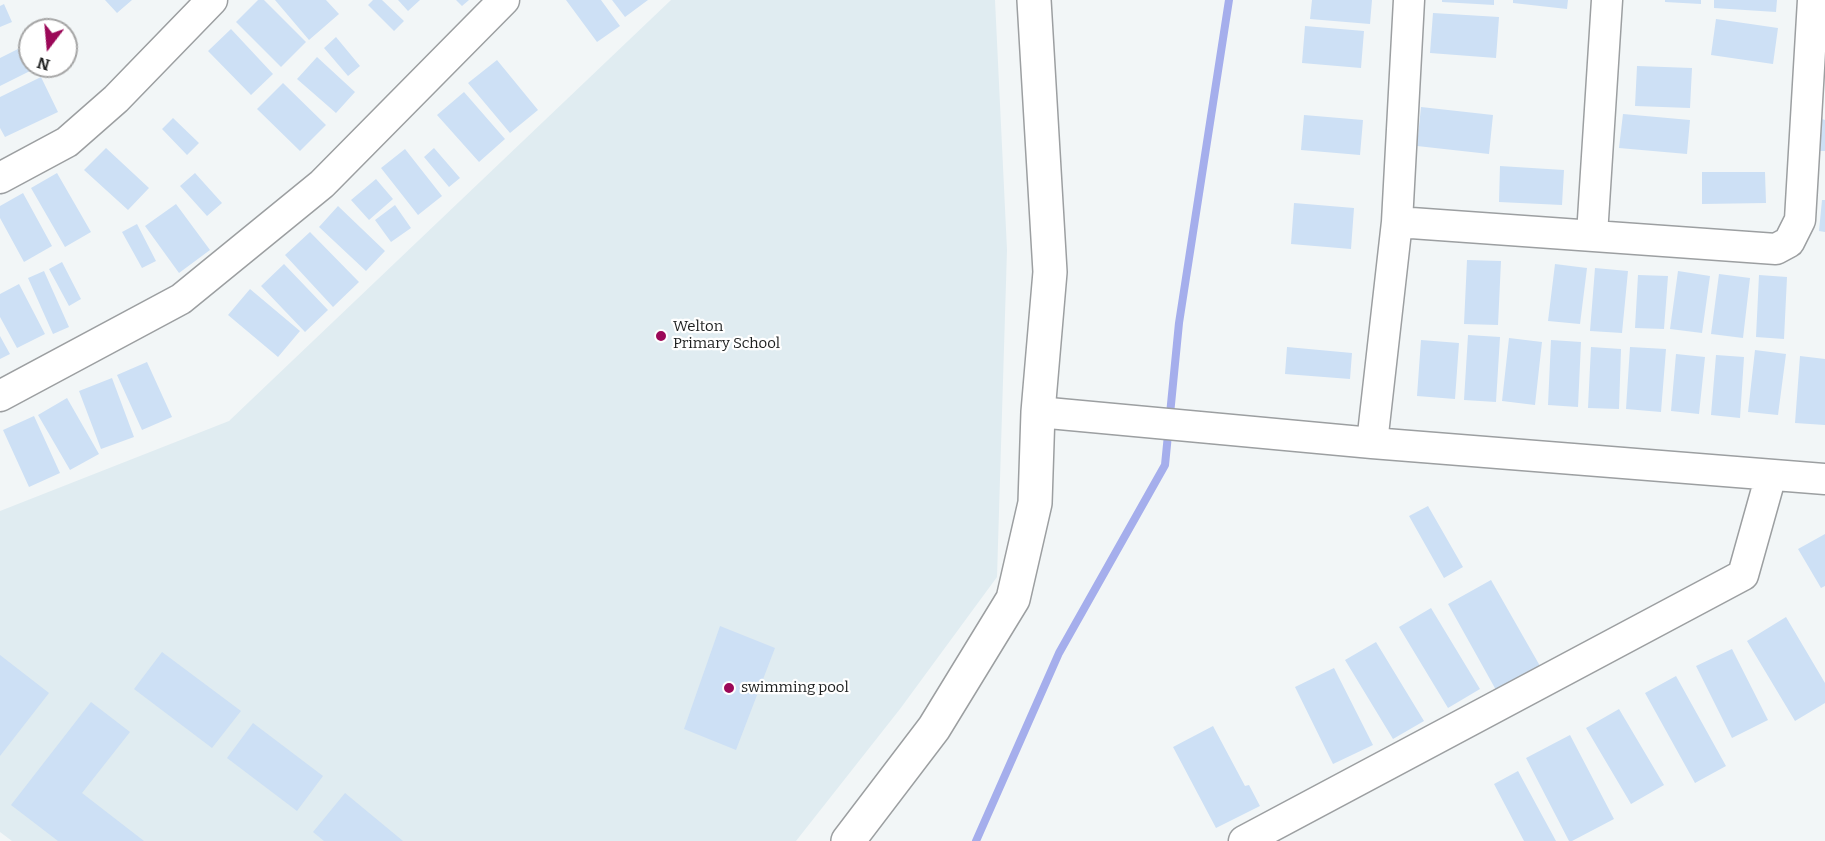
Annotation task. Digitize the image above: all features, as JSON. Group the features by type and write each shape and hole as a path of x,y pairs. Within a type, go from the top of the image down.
{"street":[{"path":"0,178 67,142 116,99 212,0"},
{"path":"0,396 181,299 321,184 504,0"},
{"path":"848,841 934,728 1013,599 1035,503 1038,412 1050,272 1034,0"},
{"path":"1372,443 1397,222 1408,0"},
{"path":"1592,235 1607,0"},
{"path":"1397,222 1776,249 1789,242 1800,220 1813,0"},
{"path":"1038,412 1372,443 1825,479"},
{"path":"1245,841 1743,575 1771,475"}],"shaded area":[{"name":"Welton Primary School","path":"671,0 995,0 1007,250 997,577 900,709 796,841 12,841 0,832 0,511 229,421"}],"building":[{"path":"105,0 132,0 117,13"},
{"path":"258,0 264,0 306,42 281,67 236,22"},
{"path":"275,0 326,0 339,14 309,40"},
{"path":"373,0 382,0 404,21 394,31 368,5"},
{"path":"398,0 420,0 408,11"},
{"path":"456,0 469,0 462,6"},
{"path":"566,0 601,0 620,26 597,42"},
{"path":"612,0 648,0 625,17"},
{"path":"1312,0 1372,0 1370,24 1310,19"},
{"path":"1442,0 1494,0 1494,5 1442,2"},
{"path":"1513,0 1568,0 1567,9 1513,3"},
{"path":"1665,0 1701,0 1701,4 1665,2"},
{"path":"1714,0 1777,0 1776,12 1714,8"},
{"path":"4,4 12,22 0,27 0,6"},
{"path":"1433,13 1499,17 1496,58 1430,53"},
{"path":"1716,19 1778,28 1773,64 1711,55"},
{"path":"1305,26 1364,31 1361,68 1302,63"},
{"path":"231,29 273,74 251,95 208,51"},
{"path":"336,37 360,66 348,76 324,48"},
{"path":"18,49 18,77 0,86 0,58"},
{"path":"317,57 355,92 336,113 297,79"},
{"path":"497,60 538,110 510,133 468,83"},
{"path":"1637,66 1692,68 1690,108 1635,106"},
{"path":"41,78 58,112 5,137 0,128 0,97"},
{"path":"283,83 326,125 300,151 257,109"},
{"path":"464,92 505,139 479,162 437,115"},
{"path":"1421,107 1493,115 1489,154 1417,146"},
{"path":"1623,114 1690,120 1687,154 1619,148"},
{"path":"1304,115 1363,120 1360,155 1301,150"},
{"path":"173,118 199,143 187,155 162,129"},
{"path":"1822,119 1825,120 1825,151 1820,151"},
{"path":"106,148 149,188 128,210 84,170"},
{"path":"434,148 460,178 449,187 424,157"},
{"path":"405,149 442,196 418,215 381,168"},
{"path":"1500,166 1564,170 1562,205 1499,202"},
{"path":"1702,172 1765,172 1766,203 1702,204"},
{"path":"57,173 91,232 65,247 31,188"},
{"path":"195,173 222,203 207,216 180,186"},
{"path":"376,179 393,199 369,220 351,200"},
{"path":"23,193 52,246 24,262 0,218 0,206"},
{"path":"1822,200 1825,200 1825,232 1819,231"},
{"path":"1294,203 1354,208 1351,249 1291,244"},
{"path":"176,204 210,250 179,273 145,226"},
{"path":"395,205 411,228 391,242 375,220"},
{"path":"338,206 385,251 366,271 319,227"},
{"path":"137,224 156,261 142,268 122,232"},
{"path":"310,232 359,282 333,307 285,255"},
{"path":"1467,260 1501,261 1498,325 1464,324"},
{"path":"62,262 81,299 69,306 49,269"},
{"path":"284,264 328,310 305,332 261,286"},
{"path":"1555,264 1587,268 1580,324 1548,321"},
{"path":"1595,268 1628,271 1622,333 1590,331"},
{"path":"44,271 69,327 53,334 28,278"},
{"path":"1678,271 1710,276 1702,333 1670,329"},
{"path":"1719,274 1750,278 1743,338 1711,334"},
{"path":"1638,275 1668,276 1664,329 1635,328"},
{"path":"1759,275 1787,277 1784,339 1756,337"},
{"path":"19,284 45,334 17,348 0,317 0,294"},
{"path":"250,289 300,331 278,357 228,315"},
{"path":"1468,335 1500,337 1496,402 1464,400"},
{"path":"0,336 10,354 0,359"},
{"path":"1509,338 1542,342 1535,405 1502,401"},
{"path":"1421,340 1459,343 1455,399 1417,396"},
{"path":"1551,340 1581,342 1578,407 1548,405"},
{"path":"1287,347 1352,353 1350,379 1285,374"},
{"path":"1591,347 1621,349 1619,409 1588,408"},
{"path":"1630,347 1666,349 1661,412 1626,409"},
{"path":"1755,350 1786,354 1778,415 1748,412"},
{"path":"1676,354 1705,357 1699,414 1671,411"},
{"path":"1716,355 1744,357 1740,418 1711,415"},
{"path":"1800,356 1825,359 1825,425 1795,423"},
{"path":"147,362 172,417 142,430 117,375"},
{"path":"112,378 134,437 101,449 79,391"},
{"path":"67,398 99,454 70,470 38,415"},
{"path":"34,416 60,473 29,487 3,430"},
{"path":"1428,506 1463,567 1444,578 1409,516"},
{"path":"1825,534 1825,586 1821,588 1798,549"},
{"path":"1491,580 1540,666 1496,690 1448,604"},
{"path":"1431,608 1480,689 1448,708 1399,627"},
{"path":"1786,617 1825,683 1825,703 1795,721 1747,641"},
{"name":"swimming pool","path":"720,626 775,648 736,750 684,729"},
{"path":"1376,642 1424,721 1393,739 1345,660"},
{"path":"1732,649 1768,720 1732,738 1696,666"},
{"path":"162,652 241,711 212,748 134,689"},
{"path":"0,655 49,693 0,756"},
{"path":"1334,668 1373,745 1333,764 1295,687"},
{"path":"1676,676 1726,766 1695,783 1645,693"},
{"path":"91,702 130,732 82,793 144,841 58,841 11,805"},
{"path":"1619,709 1664,785 1631,804 1586,728"},
{"path":"253,723 323,776 297,811 227,758"},
{"path":"1213,726 1245,786 1249,785 1260,806 1216,828 1173,747"},
{"path":"1570,735 1614,819 1572,841 1569,841 1526,758"},
{"path":"1518,771 1556,841 1524,841 1494,784"},
{"path":"345,793 403,841 324,841 313,832"}],"waterway":[{"path":"976,841 1059,653 1165,465 1179,323 1229,0"}],"place":[{"name":"Welton Primary School","path":"661,336"},
{"name":"swimming pool","path":"729,688"}]}
